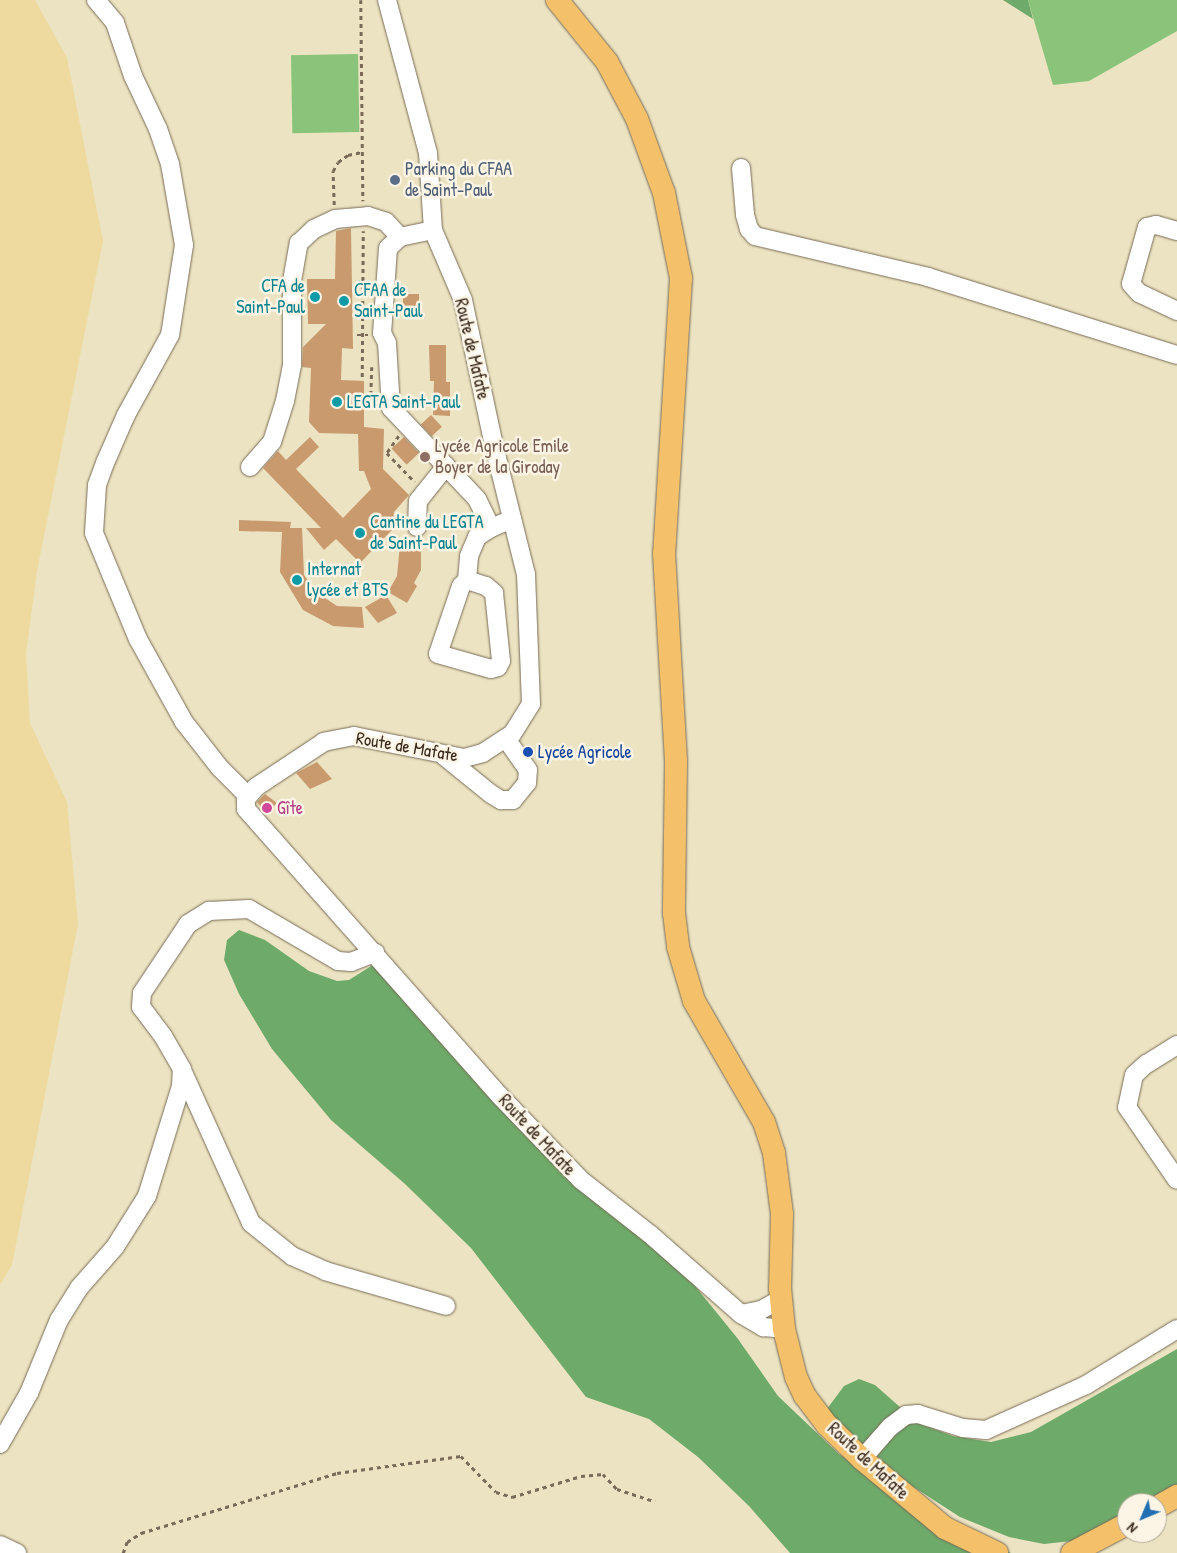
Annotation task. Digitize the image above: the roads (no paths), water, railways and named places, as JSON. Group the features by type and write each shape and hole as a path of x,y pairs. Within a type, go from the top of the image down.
{"main road":[{"name":"Route de Mafate","path":"557,0 607,62 638,120 664,194 681,278 664,553 676,762 674,913 678,947 694,1001 760,1114 774,1153 782,1214 781,1300 784,1329 796,1377 806,1396 827,1424 862,1459 945,1528 997,1553"},
{"path":"1072,1553 1117,1529"}],"street":[{"path":"96,0 115,23 133,76 158,129 170,164 184,244 172,327 104,463 97,485 94,533 138,639 184,722 220,768 248,795"},
{"name":"Route de Mafate","path":"387,0 428,153 433,230 463,300 526,574 531,704 524,720 506,738 483,753 464,758 354,736 333,739 263,782 248,795 245,803 249,815 375,953 499,1095 581,1180 651,1235 741,1314 763,1327 784,1329"},
{"path":"741,168 745,215 748,229 755,236 928,277 1177,355"},
{"path":"250,467 272,442 285,401 292,365 292,281 298,243 314,229 335,219 363,217 386,222 400,237"},
{"path":"1177,231 1156,225 1147,227 1131,284 1139,294 1177,311"},
{"path":"433,230 400,237 388,248 386,256 382,333 387,344 390,408 477,499 490,528"},
{"path":"417,527 418,501 446,466"},
{"path":"468,580 486,586 494,593 501,661 498,666 491,669 438,654 461,586 468,580 469,556 477,537 490,528 512,519"},
{"path":"442,754 491,794 501,800 513,800 527,783 528,770 506,738"},
{"path":"375,953 352,962 338,960 249,910 224,909 196,917 142,993 141,1007 163,1036 182,1069 239,1202 257,1228 292,1256 324,1271 446,1306"},
{"path":"1177,1045 1146,1064 1134,1075 1127,1107 1177,1180"},
{"path":"0,1444 29,1393 59,1320 79,1288 115,1247 147,1196 181,1086 182,1069"},
{"path":"741,1314 761,1310 781,1300"},
{"path":"862,1459 890,1426 906,1415 918,1414 963,1428 986,1430 1086,1385 1177,1329"},
{"path":"0,1545 17,1553"}],"place":[{"name":"Parking du CFAA de Saint-Paul","path":"395,180"},
{"name":"CFA de Saint-Paul","path":"315,297"},
{"name":"CFAA de Saint-Paul","path":"344,301"},
{"name":"LEGTA Saint-Paul","path":"337,402"},
{"name":"Lycée Agricole Emile Boyer de la Giroday","path":"425,457"},
{"name":"Cantine du LEGTA de Saint-Paul","path":"360,533"},
{"name":"Internat lycée et BTS","path":"297,580"},
{"name":"Lycée Agricole","path":"528,752"},
{"name":"Gîte","path":"267,808"}]}
